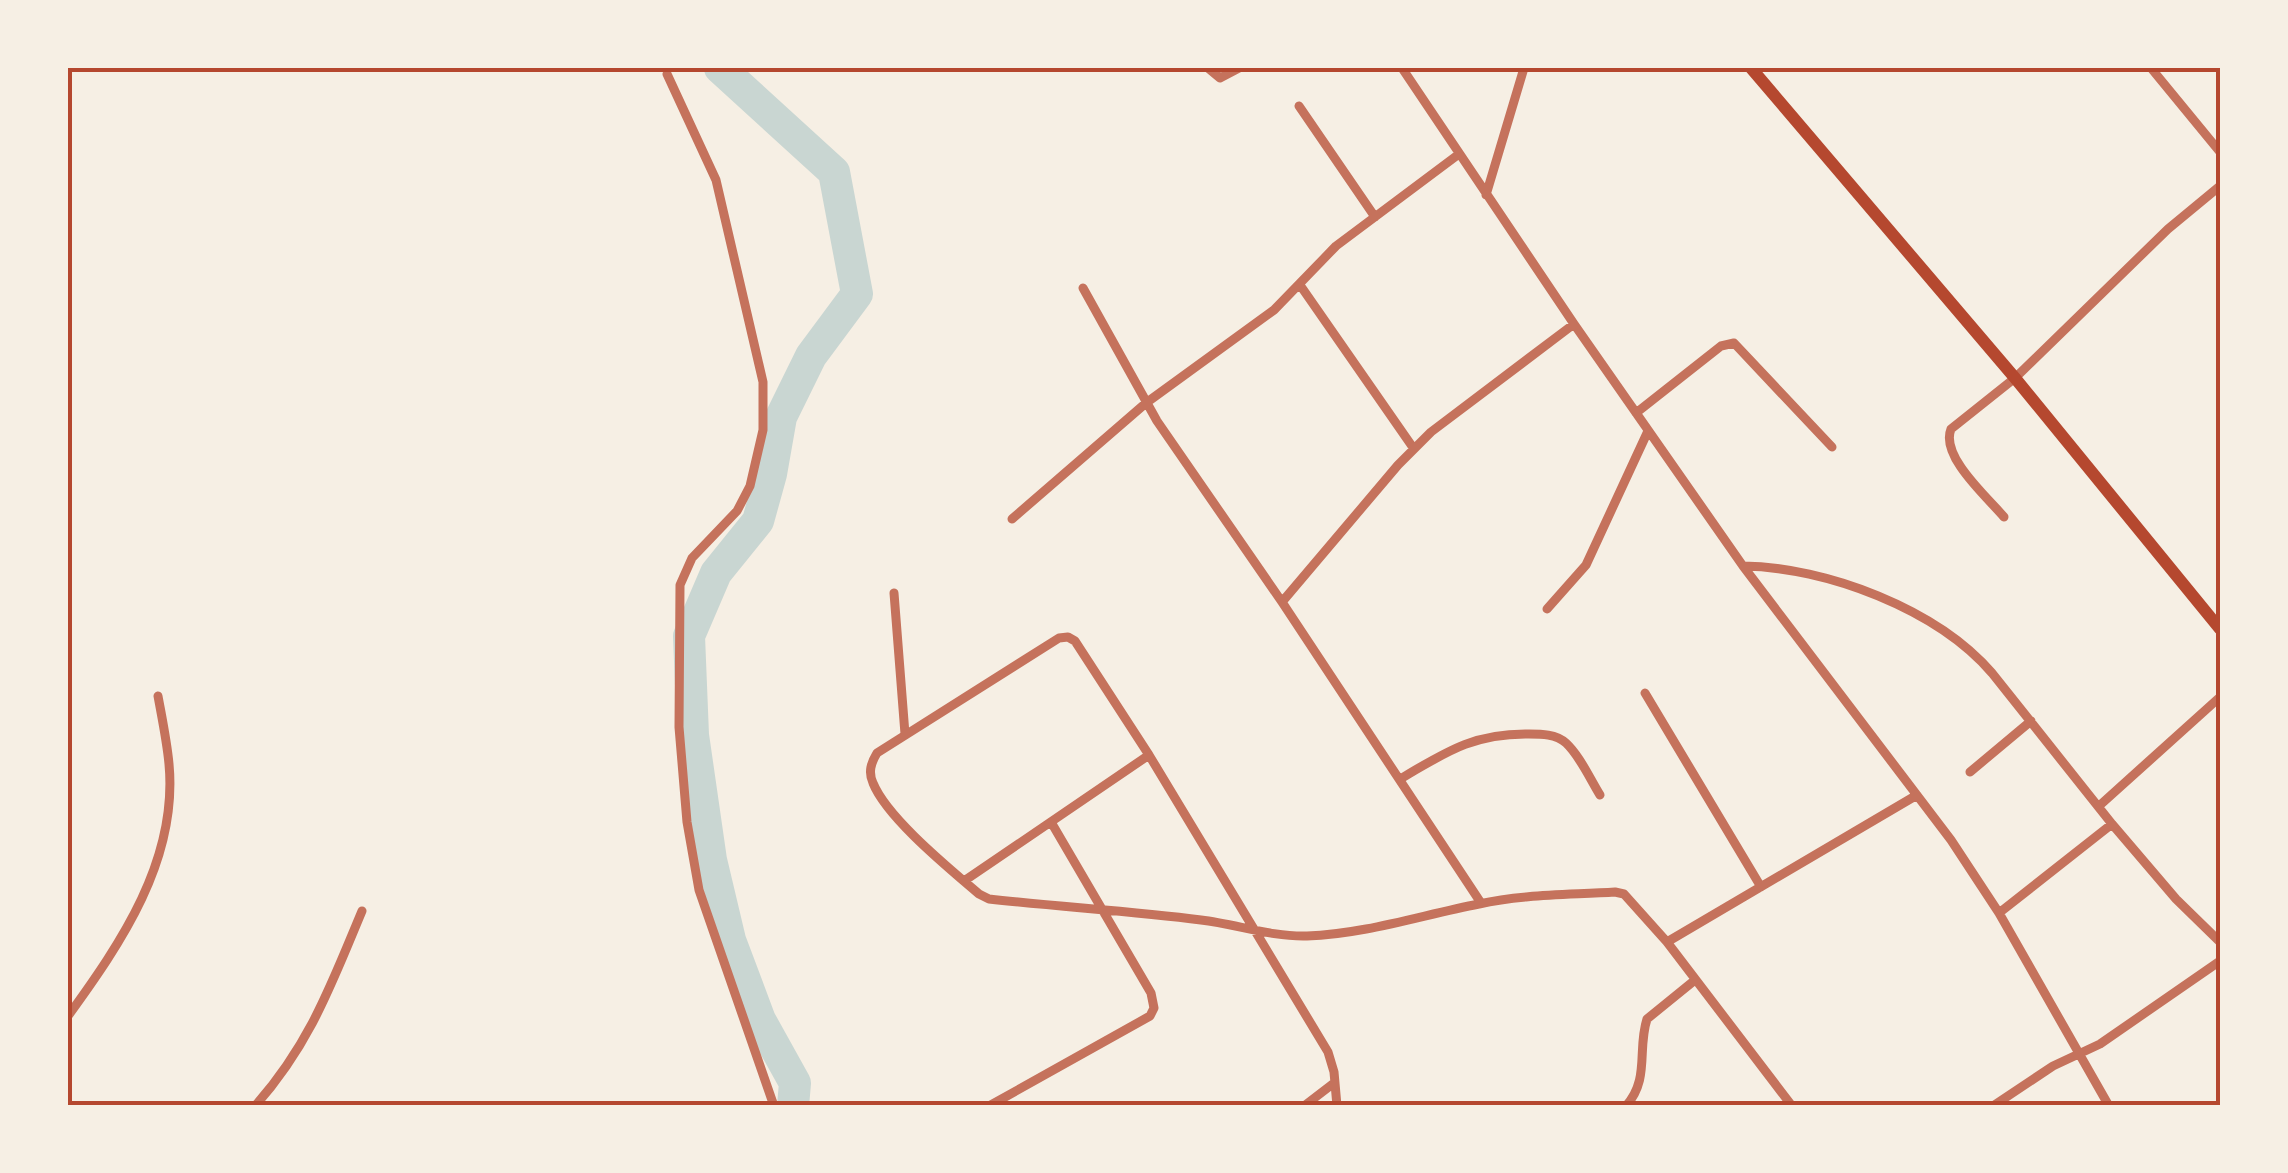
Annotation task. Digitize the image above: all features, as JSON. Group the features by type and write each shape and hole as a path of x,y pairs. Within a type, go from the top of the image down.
{"main road":[{"path":"1751,68 2220,629"}],"street":[{"path":"1208,68 1220,78 1239,68"},
{"path":"1402,68 1648,431 1744,566 1918,795 1998,913 2109,1106"},
{"path":"1486,195 1524,68"},
{"path":"2157,69 2220,152"},
{"path":"666,74 705,150 724,207 765,406 760,452 745,499 692,558 680,585 678,709 687,822 699,890 774,1106"},
{"path":"1299,106 1375,217"},
{"path":"1012,519 1146,403 1258,324 1300,285 1323,256 1459,154"},
{"path":"2004,517 1957,462 1948,437 1951,429 2014,378 2168,229 2220,186"},
{"path":"1300,285 1414,449"},
{"path":"1083,288 1146,403 1481,903"},
{"path":"1282,602 1414,449 1476,395 1574,324"},
{"path":"1636,413 1721,346 1734,344 1832,447"},
{"path":"1547,609 1586,564 1648,431"},
{"path":"1744,566 1774,566 1840,581 1945,632 1978,656 2112,824 2176,899 2220,942"},
{"path":"894,594 905,734"},
{"path":"1338,1106 1328,1052 1256,930 1149,755 1082,650 1068,636 878,753 870,769 872,781 906,826 989,899 1209,921 1256,930 1304,936 1343,932 1481,903 1615,892 1632,900 1667,942 1792,1106"},
{"path":"1645,693 1761,887"},
{"path":"68,1016 121,940 156,864 165,830 170,781 158,696"},
{"path":"2099,806 2220,697"},
{"path":"1970,772 2032,721"},
{"path":"1400,779 1479,738 1543,734 1565,742 1600,795"},
{"path":"964,881 1149,755"},
{"path":"1667,942 1918,795"},
{"path":"989,1106 1150,1016 1155,1001 1051,822"},
{"path":"1998,913 2112,824"},
{"path":"256,1106 283,1074 312,1028 362,910"},
{"path":"1992,1106 2054,1066 2100,1044 2220,960"},
{"path":"1626,1106 1639,1088 1647,1019 1695,980"},
{"path":"1304,1106 1334,1083"}],"waterway":[{"path":"720,68 834,172 857,294 811,356 781,417 758,521 716,573 689,636 693,735 711,860 730,940 760,1020 795,1083 793,1106"}]}
